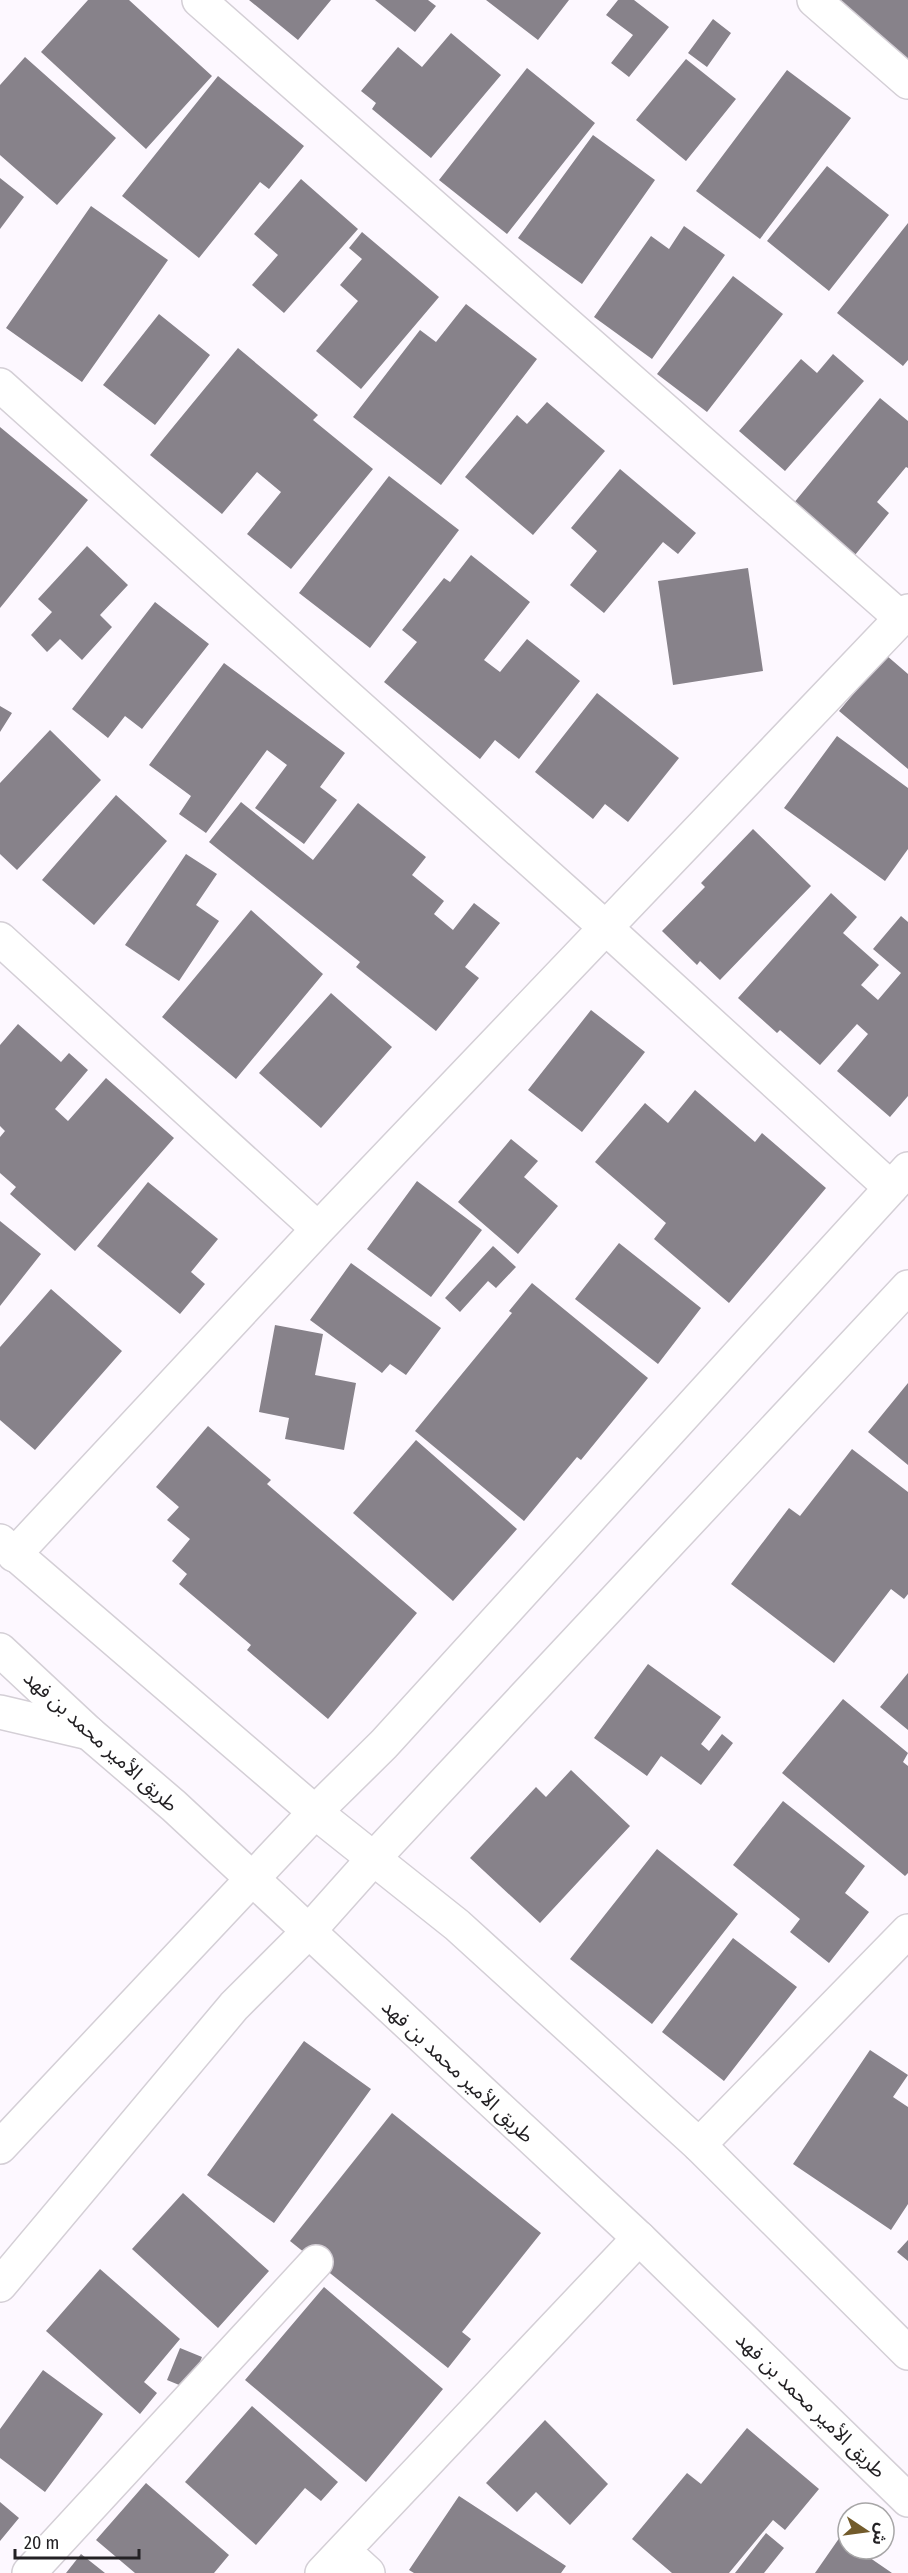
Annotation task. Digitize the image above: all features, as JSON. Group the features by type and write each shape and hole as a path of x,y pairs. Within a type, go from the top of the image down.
{"main road":[{"path":"200,0 905,615 318,1229 7,1548 315,1812 457,1925 699,2145 908,2353"},
{"path":"814,0 908,82"},
{"path":"0,385 606,928 900,1179 384,1744 251,1879 0,2148"},
{"path":"0,939 318,1229"},
{"path":"0,2285 234,2006 308,1932 374,1858 908,1287"},
{"name":"طريق الأمير محمد بن فهد","path":"0,1650 174,1806 639,2238 908,2500"},
{"path":"0,1712 90,1733"},
{"path":"699,2145 908,1931"},
{"path":"368,2573 333,2562 639,2238"},
{"path":"29,2573 316,2262"}],"building":[{"path":"88,0 129,0 212,76 146,149 41,52"},
{"path":"249,0 331,0 298,40"},
{"path":"375,0 428,0 436,6 415,32"},
{"path":"486,0 569,0 538,40"},
{"path":"618,0 634,0 669,27 629,77 611,63 633,35 606,15"},
{"path":"840,0 908,0 908,63 845,9 847,6"},
{"path":"713,19 731,33 707,67 688,53"},
{"path":"451,33 501,75 431,158 372,109 376,103 361,91 398,47 422,67"},
{"path":"25,57 116,138 57,205 0,155 0,85"},
{"path":"686,59 736,99 686,161 636,120"},
{"path":"527,68 595,123 507,234 439,180"},
{"path":"787,70 851,118 760,239 696,191"},
{"path":"218,76 304,146 269,189 260,182 199,258 122,196"},
{"path":"593,135 655,180 582,284 518,238"},
{"path":"827,166 889,215 829,291 767,241"},
{"path":"0,178 24,197 0,229"},
{"path":"301,179 358,229 284,313 252,285 278,255 254,234"},
{"path":"91,206 168,260 82,382 6,328"},
{"path":"908,223 908,360 903,366 837,313"},
{"path":"684,226 725,255 652,359 594,317 651,236 669,249"},
{"path":"362,232 439,297 361,389 316,351 358,301 340,285 362,259 349,248"},
{"path":"733,276 783,314 707,412 657,374"},
{"path":"466,304 537,359 441,485 353,417 420,330 436,342"},
{"path":"159,314 210,355 155,425 103,385"},
{"path":"238,348 318,415 313,420 373,469 291,569 247,534 281,492 257,472 222,514 150,455"},
{"path":"833,354 864,381 785,471 739,431 801,359 817,373"},
{"path":"880,398 908,421 908,468 906,467 877,502 889,513 855,555 793,504"},
{"path":"547,402 605,451 533,535 465,477 517,415 527,424"},
{"path":"0,427 88,500 0,608"},
{"path":"620,469 696,533 678,554 663,542 604,613 570,585 597,551 571,528"},
{"path":"389,476 459,530 370,648 299,593"},
{"path":"87,546 128,585 100,615 112,627 82,660 60,639 47,652 31,635 52,612 38,599"},
{"path":"471,555 530,602 484,660 500,672 527,639 580,681 519,759 495,740 480,759 384,682 417,642 402,630 444,578 450,582"},
{"path":"748,568 763,671 673,685 658,581"},
{"path":"155,602 209,644 142,729 125,716 108,738 72,709"},
{"path":"886,655 908,674 908,769 839,711"},
{"path":"224,663 345,753 320,787 337,800 304,844 255,808 287,765 267,750 206,833 179,814 191,796 149,765"},
{"path":"597,693 679,758 628,822 605,804 593,819 535,772"},
{"path":"0,706 12,713 0,732"},
{"path":"50,730 101,780 17,870 0,854 0,783"},
{"path":"837,736 908,788 908,849 885,881 784,808"},
{"path":"116,795 167,841 94,925 42,880"},
{"path":"241,802 313,860 358,803 426,857 412,875 444,901 434,914 453,930 474,903 500,923 465,967 479,978 436,1031 356,967 360,962 209,842"},
{"path":"753,829 811,886 720,980 700,961 697,965 662,931 705,887 701,883"},
{"path":"186,854 217,874 196,905 219,921 179,981 125,945"},
{"path":"831,893 857,917 843,933 879,965 861,985 878,1000 901,973 873,949 901,916 908,922 908,1096 890,1117 837,1071 868,1034 857,1024 820,1065 780,1030 777,1033 738,998"},
{"path":"251,910 323,974 236,1079 162,1017"},
{"path":"331,993 392,1047 321,1128 259,1073"},
{"path":"591,1010 645,1052 582,1132 528,1090"},
{"path":"18,1024 61,1062 69,1053 88,1070 55,1109 68,1121 106,1078 174,1138 75,1251 10,1194 16,1187 0,1173 0,1137 5,1131 0,1126 0,1045"},
{"path":"695,1090 755,1142 762,1133 826,1188 729,1303 654,1239 666,1223 595,1162 645,1103 668,1123"},
{"path":"511,1139 538,1161 524,1177 558,1206 518,1254 458,1202"},
{"path":"417,1181 482,1230 431,1297 367,1249"},
{"path":"148,1182 218,1239 191,1272 205,1284 180,1314 97,1246"},
{"path":"0,1221 41,1254 0,1306"},
{"path":"619,1243 701,1308 658,1364 575,1299"},
{"path":"493,1246 516,1267 496,1288 488,1281 460,1312 445,1298"},
{"path":"351,1263 441,1328 406,1375 390,1364 382,1373 310,1320"},
{"path":"532,1283 648,1378 581,1460 577,1457 524,1521 415,1431 512,1313 509,1311"},
{"path":"51,1289 122,1351 35,1450 0,1420 0,1347"},
{"path":"275,1325 323,1334 315,1375 356,1383 344,1450 285,1439 289,1418 259,1412"},
{"path":"908,1383 908,1465 868,1432"},
{"path":"208,1426 271,1480 267,1484 417,1613 328,1719 247,1650 251,1645 179,1584 187,1574 172,1561 190,1539 167,1520 179,1507 156,1487"},
{"path":"416,1440 517,1529 453,1601 353,1513"},
{"path":"852,1449 908,1492 908,1594 904,1599 891,1589 834,1663 731,1584 789,1508 800,1516"},
{"path":"648,1664 721,1717 701,1744 709,1751 722,1734 733,1743 701,1785 661,1756 647,1776 594,1738"},
{"path":"908,1673 908,1730 880,1707"},
{"path":"843,1699 908,1753 903,1762 908,1766 908,1873 905,1876 782,1773"},
{"path":"571,1770 630,1826 540,1923 470,1858 536,1787 546,1797"},
{"path":"783,1801 865,1866 845,1893 869,1912 829,1963 790,1932 800,1919 733,1865"},
{"path":"657,1849 738,1914 652,2024 570,1959"},
{"path":"733,1938 797,1987 724,2081 662,2032"},
{"path":"304,2041 371,2089 274,2223 207,2175"},
{"path":"870,2050 908,2075 893,2097 908,2107 908,2204 891,2230 793,2164"},
{"path":"392,2113 541,2233 462,2332 471,2339 448,2368 290,2241"},
{"path":"183,2193 269,2271 218,2328 132,2249"},
{"path":"908,2240 908,2261 897,2252"},
{"path":"100,2269 180,2339 144,2382 157,2393 140,2414 46,2331"},
{"path":"324,2287 443,2389 366,2482 245,2380"},
{"path":"180,2348 202,2357 189,2389 167,2380"},
{"path":"43,2370 103,2414 45,2492 0,2458 0,2429"},
{"path":"252,2406 338,2482 321,2501 305,2488 256,2545 185,2482"},
{"path":"545,2420 608,2484 570,2525 536,2492 517,2512 486,2483"},
{"path":"747,2428 819,2489 785,2530 773,2520 729,2573 672,2573 632,2539 687,2473 701,2484"},
{"path":"146,2483 229,2555 214,2573 135,2573 96,2540"},
{"path":"459,2496 566,2566 561,2573 414,2573 409,2570"},
{"path":"0,2502 19,2518 0,2541"},
{"path":"766,2533 784,2548 764,2573 735,2573"},
{"path":"836,2543 836,2561 874,2561 892,2573 815,2573"},
{"path":"81,2554 105,2573 66,2573"}]}
